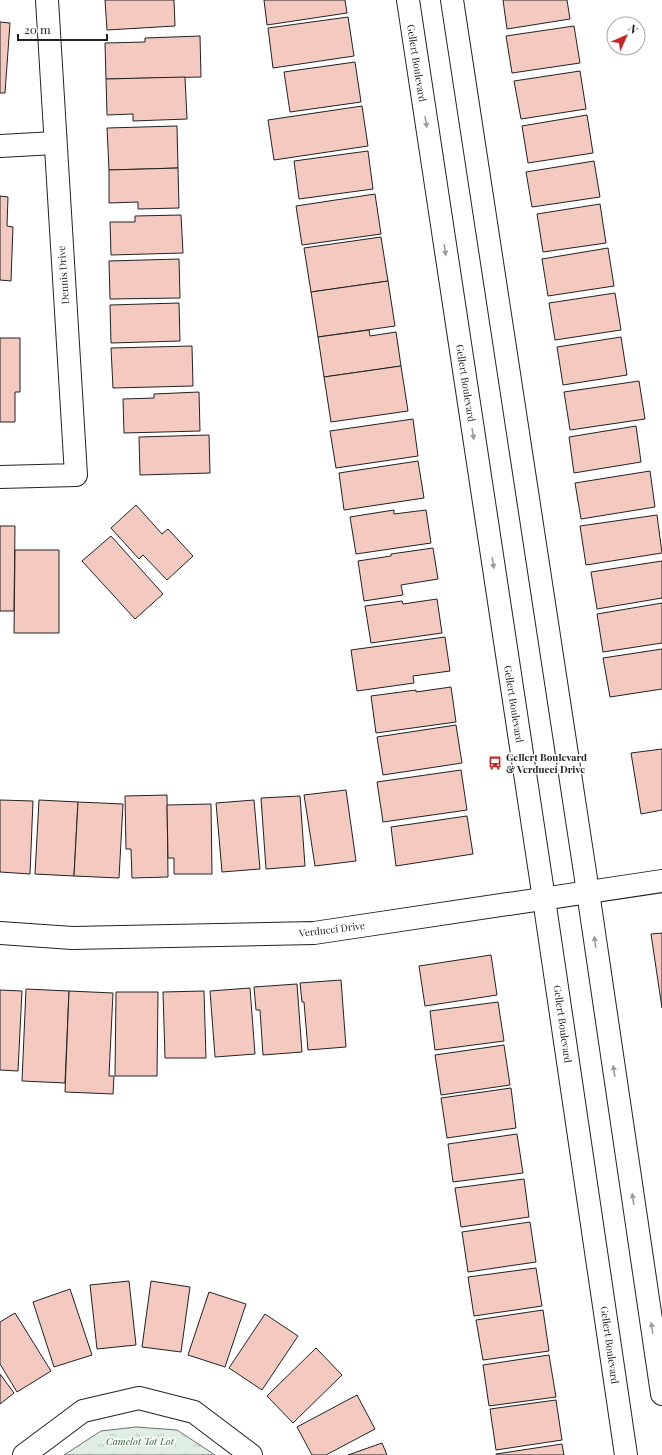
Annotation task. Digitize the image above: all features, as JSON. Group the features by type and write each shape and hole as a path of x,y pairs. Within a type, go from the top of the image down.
{"main road":[{"name":"Dennis Drive","path":"0,477 76,475 47,0"},
{"name":"Gellert Boulevard","path":"408,0 544,898 626,1455"},
{"path":"452,0 588,892 662,1394"},
{"path":"0,146 55,143"},
{"name":"Verducci Drive","path":"0,933 72,938 314,933 662,881"},
{"path":"24,1455 82,1411 139,1398 194,1412 251,1455"}],"green space":[{"name":"Camelot Tot Lot","path":"136,1427 177,1430 215,1455 64,1455 101,1431"}],"building":[{"path":"105,0 174,0 175,26 107,30"},
{"path":"264,0 345,0 347,13 267,25"},
{"path":"503,0 567,0 570,19 507,29"},
{"path":"348,17 354,56 273,68 268,28"},
{"path":"0,22 10,23 5,93 0,93"},
{"path":"574,26 580,63 512,73 506,36"},
{"path":"200,36 201,77 106,79 105,43 145,42 145,38"},
{"path":"355,62 361,102 290,112 284,72"},
{"path":"580,71 586,109 521,119 514,81"},
{"path":"185,77 187,119 133,121 133,114 107,115 106,79"},
{"path":"362,106 368,146 274,160 268,120"},
{"path":"587,115 593,153 528,163 522,126"},
{"path":"177,126 178,168 109,170 107,128"},
{"path":"368,151 373,189 299,199 294,161"},
{"path":"594,161 600,197 532,207 526,172"},
{"path":"178,168 179,208 138,209 138,202 109,203 109,170"},
{"path":"375,194 381,234 302,245 296,206"},
{"path":"0,196 8,197 7,226 13,227 11,281 0,280"},
{"path":"600,204 606,243 543,252 537,214"},
{"path":"181,215 183,253 111,255 110,222 135,222 135,216"},
{"path":"381,237 388,281 311,292 304,248"},
{"path":"608,248 614,286 548,296 542,259"},
{"path":"179,259 180,298 110,299 109,261"},
{"path":"388,281 395,326 318,337 311,292"},
{"path":"615,293 621,330 555,340 549,303"},
{"path":"179,303 180,341 111,343 110,305"},
{"path":"369,330 370,336 396,332 401,366 324,377 318,337"},
{"path":"621,337 627,375 563,385 557,347"},
{"path":"0,338 20,338 20,392 15,392 15,422 0,422"},
{"path":"192,346 193,386 113,388 111,348"},
{"path":"401,366 408,411 331,422 324,377"},
{"path":"639,381 645,419 570,430 564,392"},
{"path":"199,392 200,431 124,433 123,399 154,398 154,394"},
{"path":"413,419 418,456 336,468 330,431"},
{"path":"636,426 641,462 574,473 569,437"},
{"path":"209,435 210,473 140,475 139,437"},
{"path":"418,461 424,498 344,510 339,473"},
{"path":"650,471 655,507 581,519 575,483"},
{"path":"136,505 162,534 168,529 193,556 167,580 143,555 139,559 111,528"},
{"path":"394,510 394,514 426,510 431,543 356,554 350,517"},
{"path":"657,515 662,553 586,565 580,526"},
{"path":"0,526 15,526 14,611 0,611"},
{"path":"111,536 163,594 135,619 82,561"},
{"path":"433,548 438,579 401,585 403,595 364,601 358,561 391,556 391,554"},
{"path":"15,550 59,550 59,633 14,633"},
{"path":"662,561 662,598 597,609 591,572"},
{"path":"437,599 442,633 371,643 365,606 402,601 403,604"},
{"path":"662,603 662,643 603,652 597,614"},
{"path":"445,637 450,671 413,676 414,683 357,691 351,650"},
{"path":"662,649 662,689 610,697 603,658"},
{"path":"451,687 456,722 376,733 371,696"},
{"path":"456,725 462,763 383,775 377,737"},
{"path":"662,749 662,810 641,814 631,753"},
{"path":"461,770 467,810 383,822 377,782"},
{"path":"346,790 356,861 315,866 304,795"},
{"path":"167,795 168,877 132,878 131,849 126,849 125,796"},
{"path":"300,796 305,866 266,869 261,798"},
{"path":"0,800 33,801 30,874 0,872"},
{"path":"39,800 78,802 74,876 35,874"},
{"path":"254,800 260,869 222,872 216,803"},
{"path":"78,802 123,804 119,878 74,876"},
{"path":"211,804 212,874 174,874 174,858 168,858 167,805"},
{"path":"467,816 473,854 396,866 391,827"},
{"path":"662,933 662,1008 651,934"},
{"path":"491,955 497,995 425,1006 419,966"},
{"path":"341,980 346,1047 308,1050 304,1002 302,1002 300,983"},
{"path":"297,984 302,1052 263,1055 260,1010 256,1010 254,987"},
{"path":"250,988 255,1054 215,1057 210,991"},
{"path":"26,989 69,991 65,1083 22,1081"},
{"path":"0,990 22,991 18,1071 0,1070"},
{"path":"69,991 113,993 109,1076 114,1076 113,1094 65,1092"},
{"path":"204,991 206,1058 165,1058 163,992"},
{"path":"116,992 158,992 157,1076 115,1076"},
{"path":"498,1002 504,1041 435,1050 430,1011"},
{"path":"504,1045 510,1085 441,1095 435,1055"},
{"path":"511,1088 516,1128 447,1138 441,1098"},
{"path":"517,1134 523,1173 453,1182 448,1144"},
{"path":"524,1179 529,1217 461,1227 455,1188"},
{"path":"530,1222 536,1262 468,1272 462,1232"},
{"path":"536,1268 542,1306 474,1316 468,1277"},
{"path":"129,1281 136,1345 97,1349 90,1285"},
{"path":"151,1281 190,1287 181,1352 142,1347"},
{"path":"70,1289 92,1355 54,1367 33,1302"},
{"path":"209,1292 246,1304 225,1367 188,1355"},
{"path":"543,1310 549,1351 483,1360 476,1320"},
{"path":"15,1313 51,1371 17,1392 0,1364 0,1322"},
{"path":"265,1314 298,1336 262,1390 229,1368"},
{"path":"316,1348 342,1375 293,1423 267,1396"},
{"path":"549,1355 556,1397 489,1406 483,1365"},
{"path":"0,1374 14,1393 0,1404"},
{"path":"357,1395 375,1429 326,1455 312,1455 297,1427"},
{"path":"556,1400 562,1440 496,1450 490,1409"},
{"path":"382,1443 387,1455 348,1455"},
{"path":"562,1444 564,1455 496,1455 496,1454"}],"place":[{"name":"Gellert Boulevard & Verducci Drive","path":"495,763"}]}
